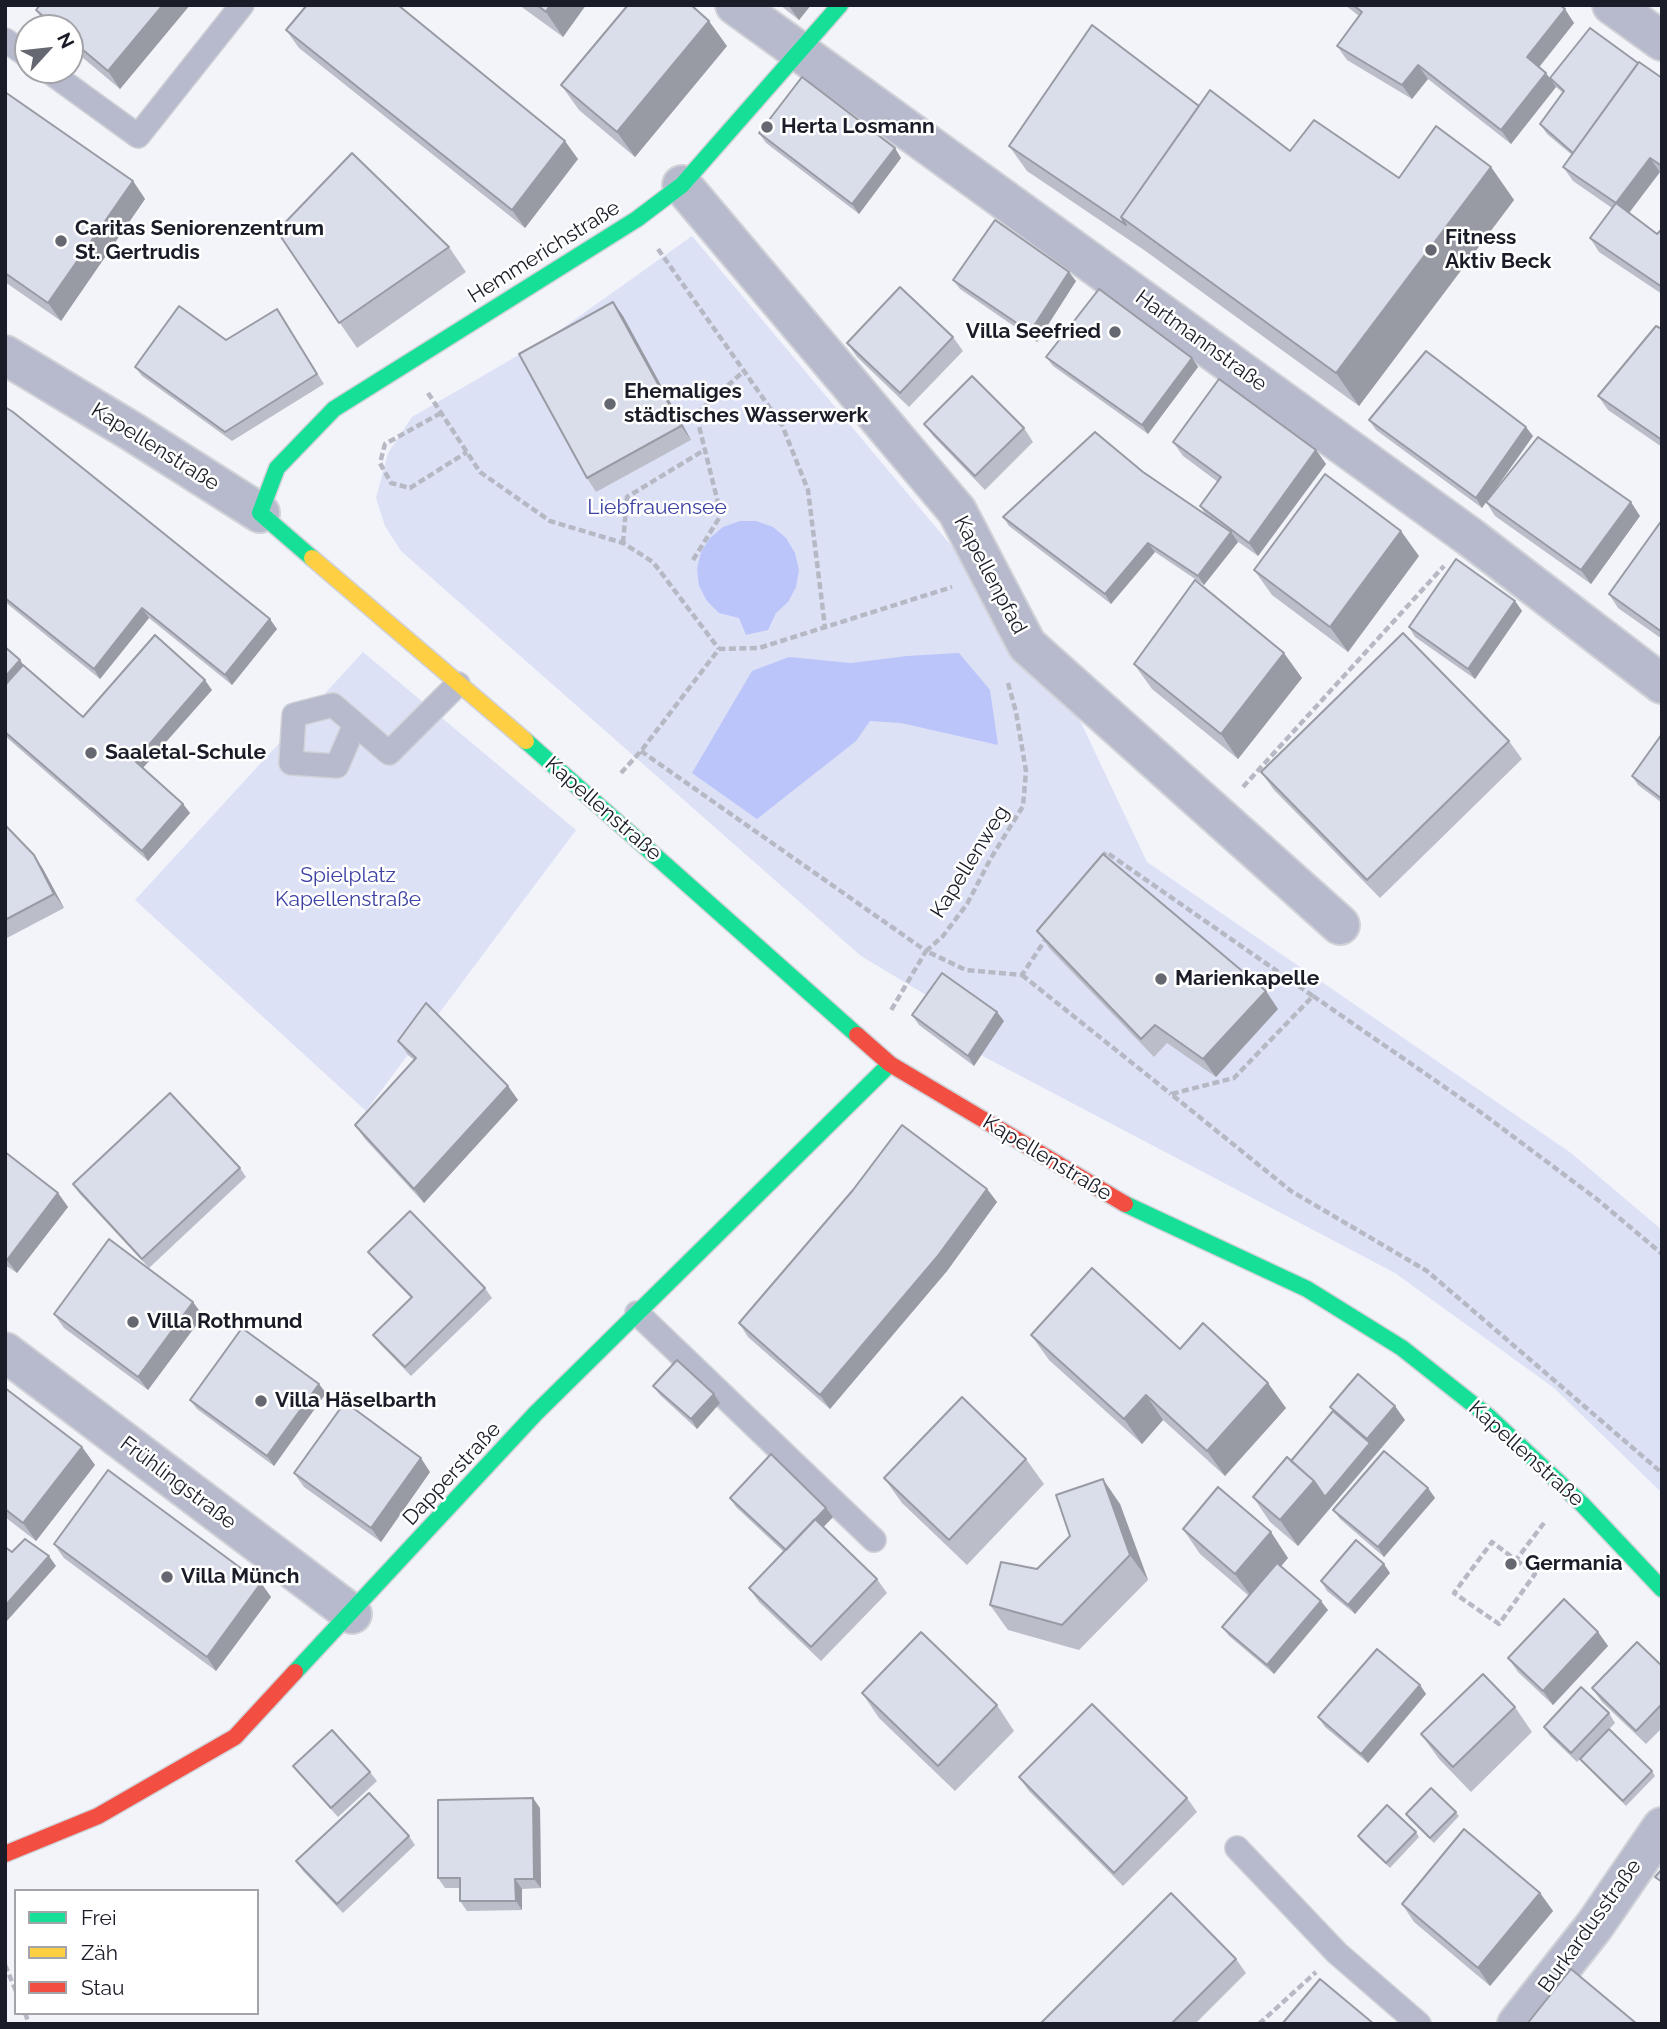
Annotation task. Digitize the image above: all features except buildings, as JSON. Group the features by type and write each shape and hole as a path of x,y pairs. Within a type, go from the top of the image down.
{"street":[{"name":"Hartmannstraße","path":"735,5 1470,537 1662,684"},
{"name":"Hemmerichstraße","path":"260,513 277,468 334,409 637,219 682,185 840,5"},
{"path":"1612,5 1662,41"},
{"name":"Kapellenpfad","path":"682,185 957,511 1027,645 1340,925"},
{"name":"Kapellenstraße","path":"5,355 260,513 596,801 890,1064 1119,1201 1307,1289 1402,1348 1489,1418 1582,1504 1662,1589"},
{"name":"Dapperstraße","path":"5,1854 99,1816 235,1737 536,1413 890,1064"},
{"name":"Frühlingstraße","path":"5,1352 352,1614"},
{"name":"Burkardusstraße","path":"1517,2024 1595,1925 1662,1827"}],"lane":[{"path":"67,84 138,135 242,5"},
{"path":"355,724 389,753 458,684"},
{"path":"637,1313 874,1540"},
{"path":"1237,1848 1337,1953 1419,2024"}],"path":[{"path":"637,219 782,425 808,490 825,627"},
{"path":"408,363 481,472 551,521 623,543 653,562 719,649"},
{"path":"693,560 721,515 696,414 744,372"},
{"path":"441,413 385,444 380,463 391,483 410,488 467,452"},
{"path":"623,543 627,497 706,449"},
{"path":"1217,816 1470,537"},
{"path":"719,649 759,648 990,575"},
{"path":"596,801 641,751 719,649"},
{"name":"Kapellenweg","path":"868,1046 926,951 943,936 967,904 1023,806 1026,771 1007,678"},
{"path":"641,751 926,951 966,970 1022,975 1291,1191 1427,1271 1662,1473"},
{"path":"1099,863 1106,852 1475,1108 1587,1191 1662,1254"},
{"path":"1022,975 1052,930"},
{"path":"1171,1094 1234,1078 1313,996"},
{"path":"1516,1560 1550,1515"},
{"path":"1492,1542 1516,1560 1535,1574 1499,1624 1454,1593 1492,1542"},
{"path":"1259,2024 1337,1953"},
{"path":"5,1965 14,1986"}],"green space":[{"name":"Liebfrauensee","path":"692,236 1057,672 1147,862 1571,1153 1662,1230 1662,1493 1554,1388 1395,1273 977,1053 971,1022 861,956 401,551 385,526 376,498 388,453 412,417 553,335"},
{"name":"Spielplatz Kapellenstraße","path":"363,652 576,830 366,1111 135,900"}],"water":[{"path":"740,521 756,521 773,527 786,538 795,553 799,570 796,587 788,602 776,613 768,630 746,635 739,618 719,613 707,601 699,586 697,569 701,552 710,538 723,527"},
{"path":"959,653 990,690 998,745 901,723 870,721 856,741 757,819 692,773 752,671 789,657 851,663"}],"traffic: fast":[{"path":"312,558 260,513 277,468 334,409 637,219 682,185 840,5"},
{"path":"526,741 857,1035"},
{"path":"295,1672 536,1413 890,1064"},
{"path":"1125,1204 1307,1289 1402,1348 1489,1417 1582,1504 1662,1589"}],"traffic: slow":[{"path":"312,558 526,741"}],"traffic: jam":[{"path":"857,1035 890,1064 1125,1204"},
{"path":"5,1854 98,1816 235,1737 295,1672"}],"place":[{"name":"Herta Losmann","path":"767,127"},
{"name":"Caritas Seniorenzentrum St. Gertrudis","path":"61,241"},
{"name":"Fitness Aktiv Beck","path":"1431,250"},
{"name":"Villa Seefried","path":"1115,332"},
{"name":"Ehemaliges städtisches Wasserwerk","path":"610,404"},
{"name":"Saaletal-Schule","path":"91,753"},
{"name":"Marienkapelle","path":"1161,979"},
{"name":"Villa Rothmund","path":"133,1322"},
{"name":"Villa Häselbarth","path":"261,1401"},
{"name":"Germania","path":"1511,1564"},
{"name":"Villa Münch","path":"167,1577"}]}
